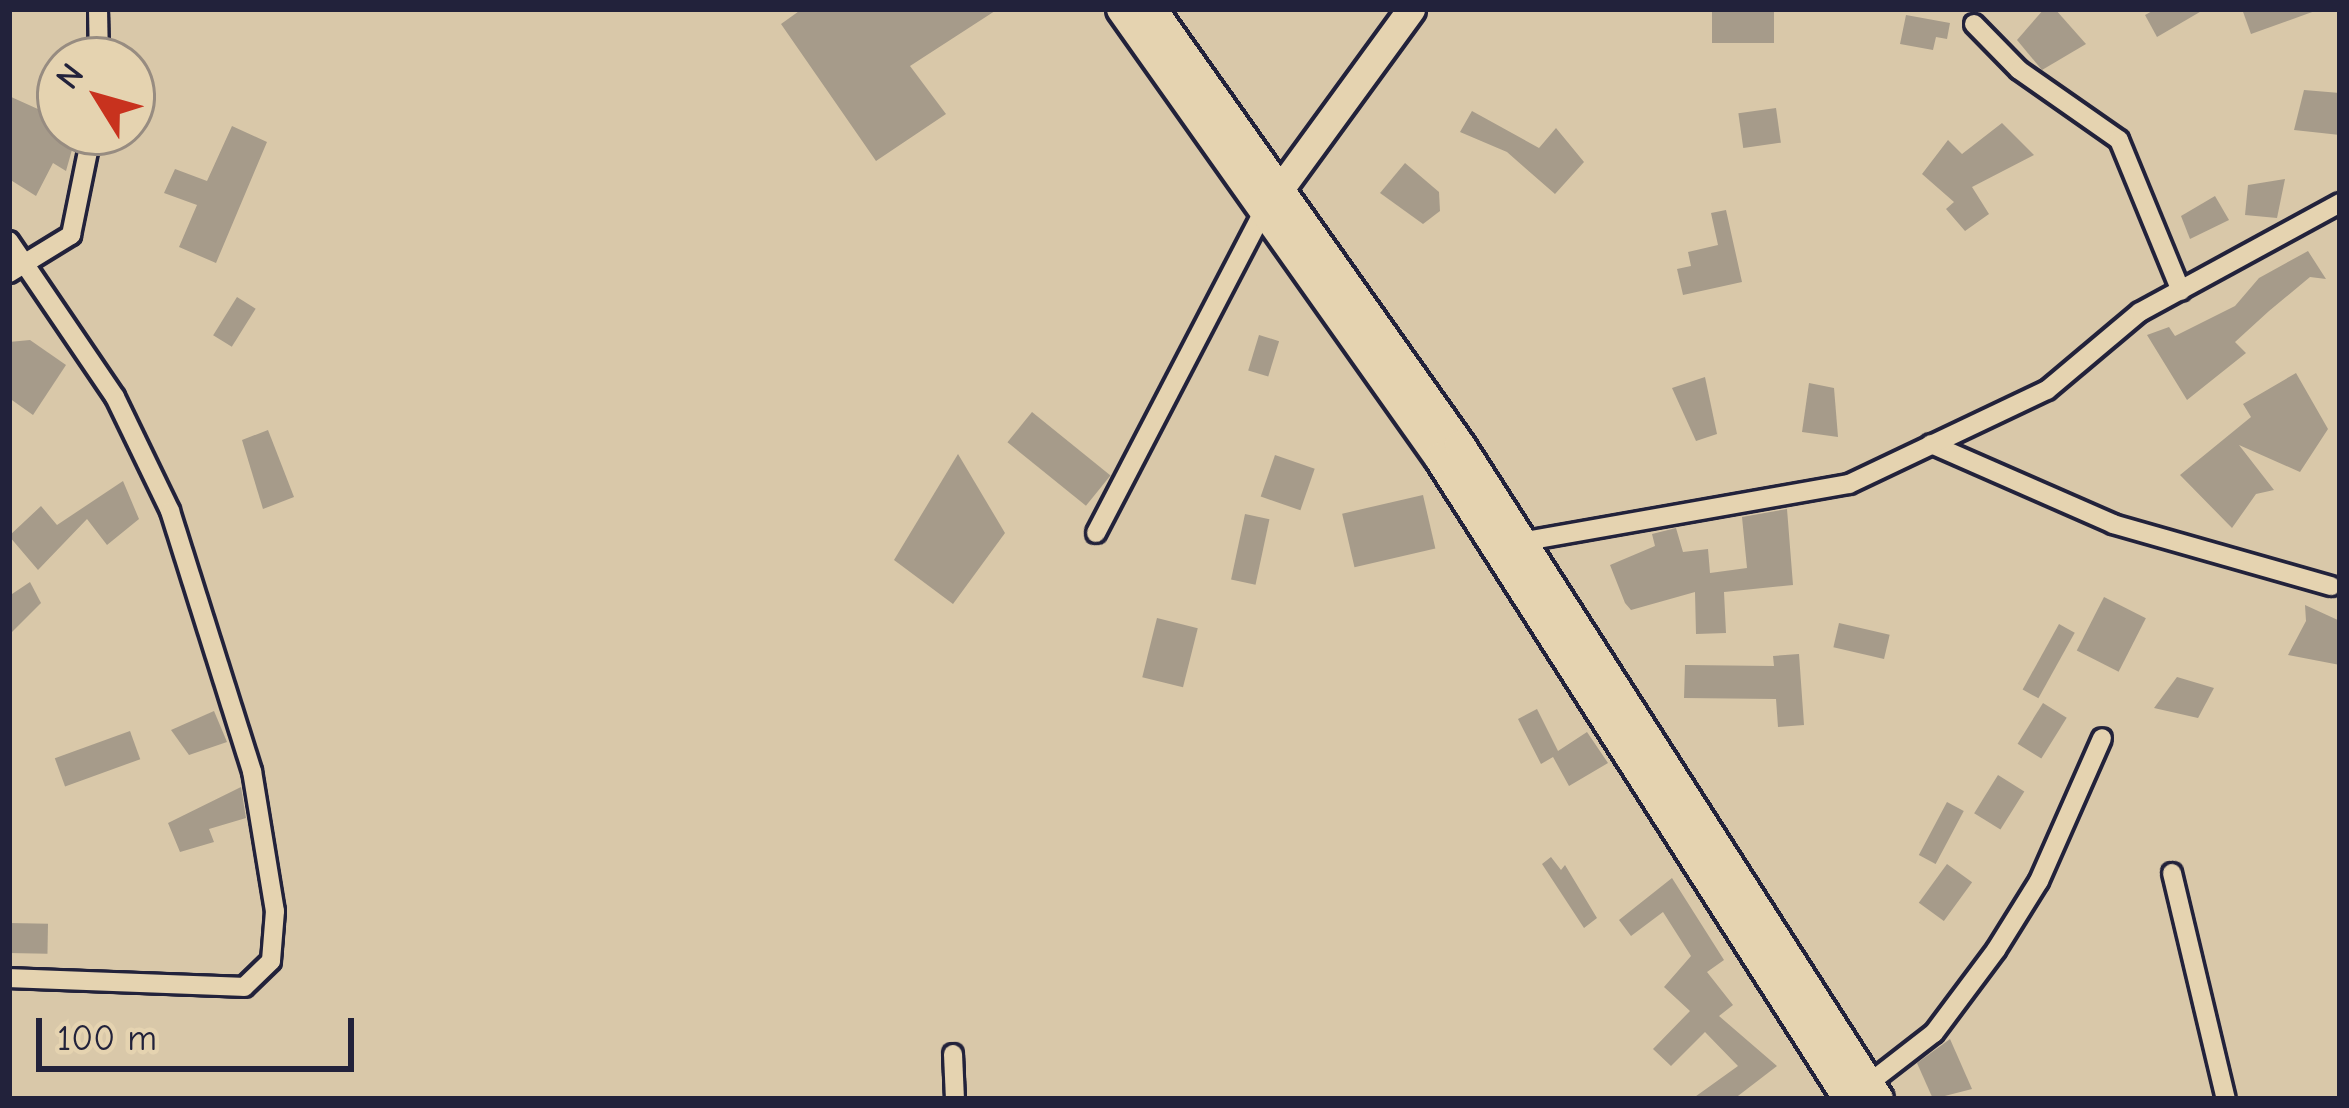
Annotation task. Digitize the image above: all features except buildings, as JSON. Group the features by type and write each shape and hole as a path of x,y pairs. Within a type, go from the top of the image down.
{"main road":[{"path":"1122,9 1273,198 1520,542 1762,951"},
{"path":"1151,9 1762,951 1865,1094"}],"street":[{"path":"1096,533 1273,198 1412,9"},
{"path":"1974,25 2019,70 2119,140 2162,228 2181,291"},
{"path":"9,273 62,247 78,219 88,156"},
{"path":"1520,542 1849,484 2048,390 2112,333 2340,202"},
{"path":"9,241 115,397 170,511 252,771 275,911 271,961 244,987 9,978"},
{"path":"1931,444 2114,524 2331,586"},
{"path":"1865,1094 1934,1033 1996,950 2039,881 2102,738"},
{"path":"2172,873 2226,1099"},
{"path":"953,1054 955,1099"}]}
